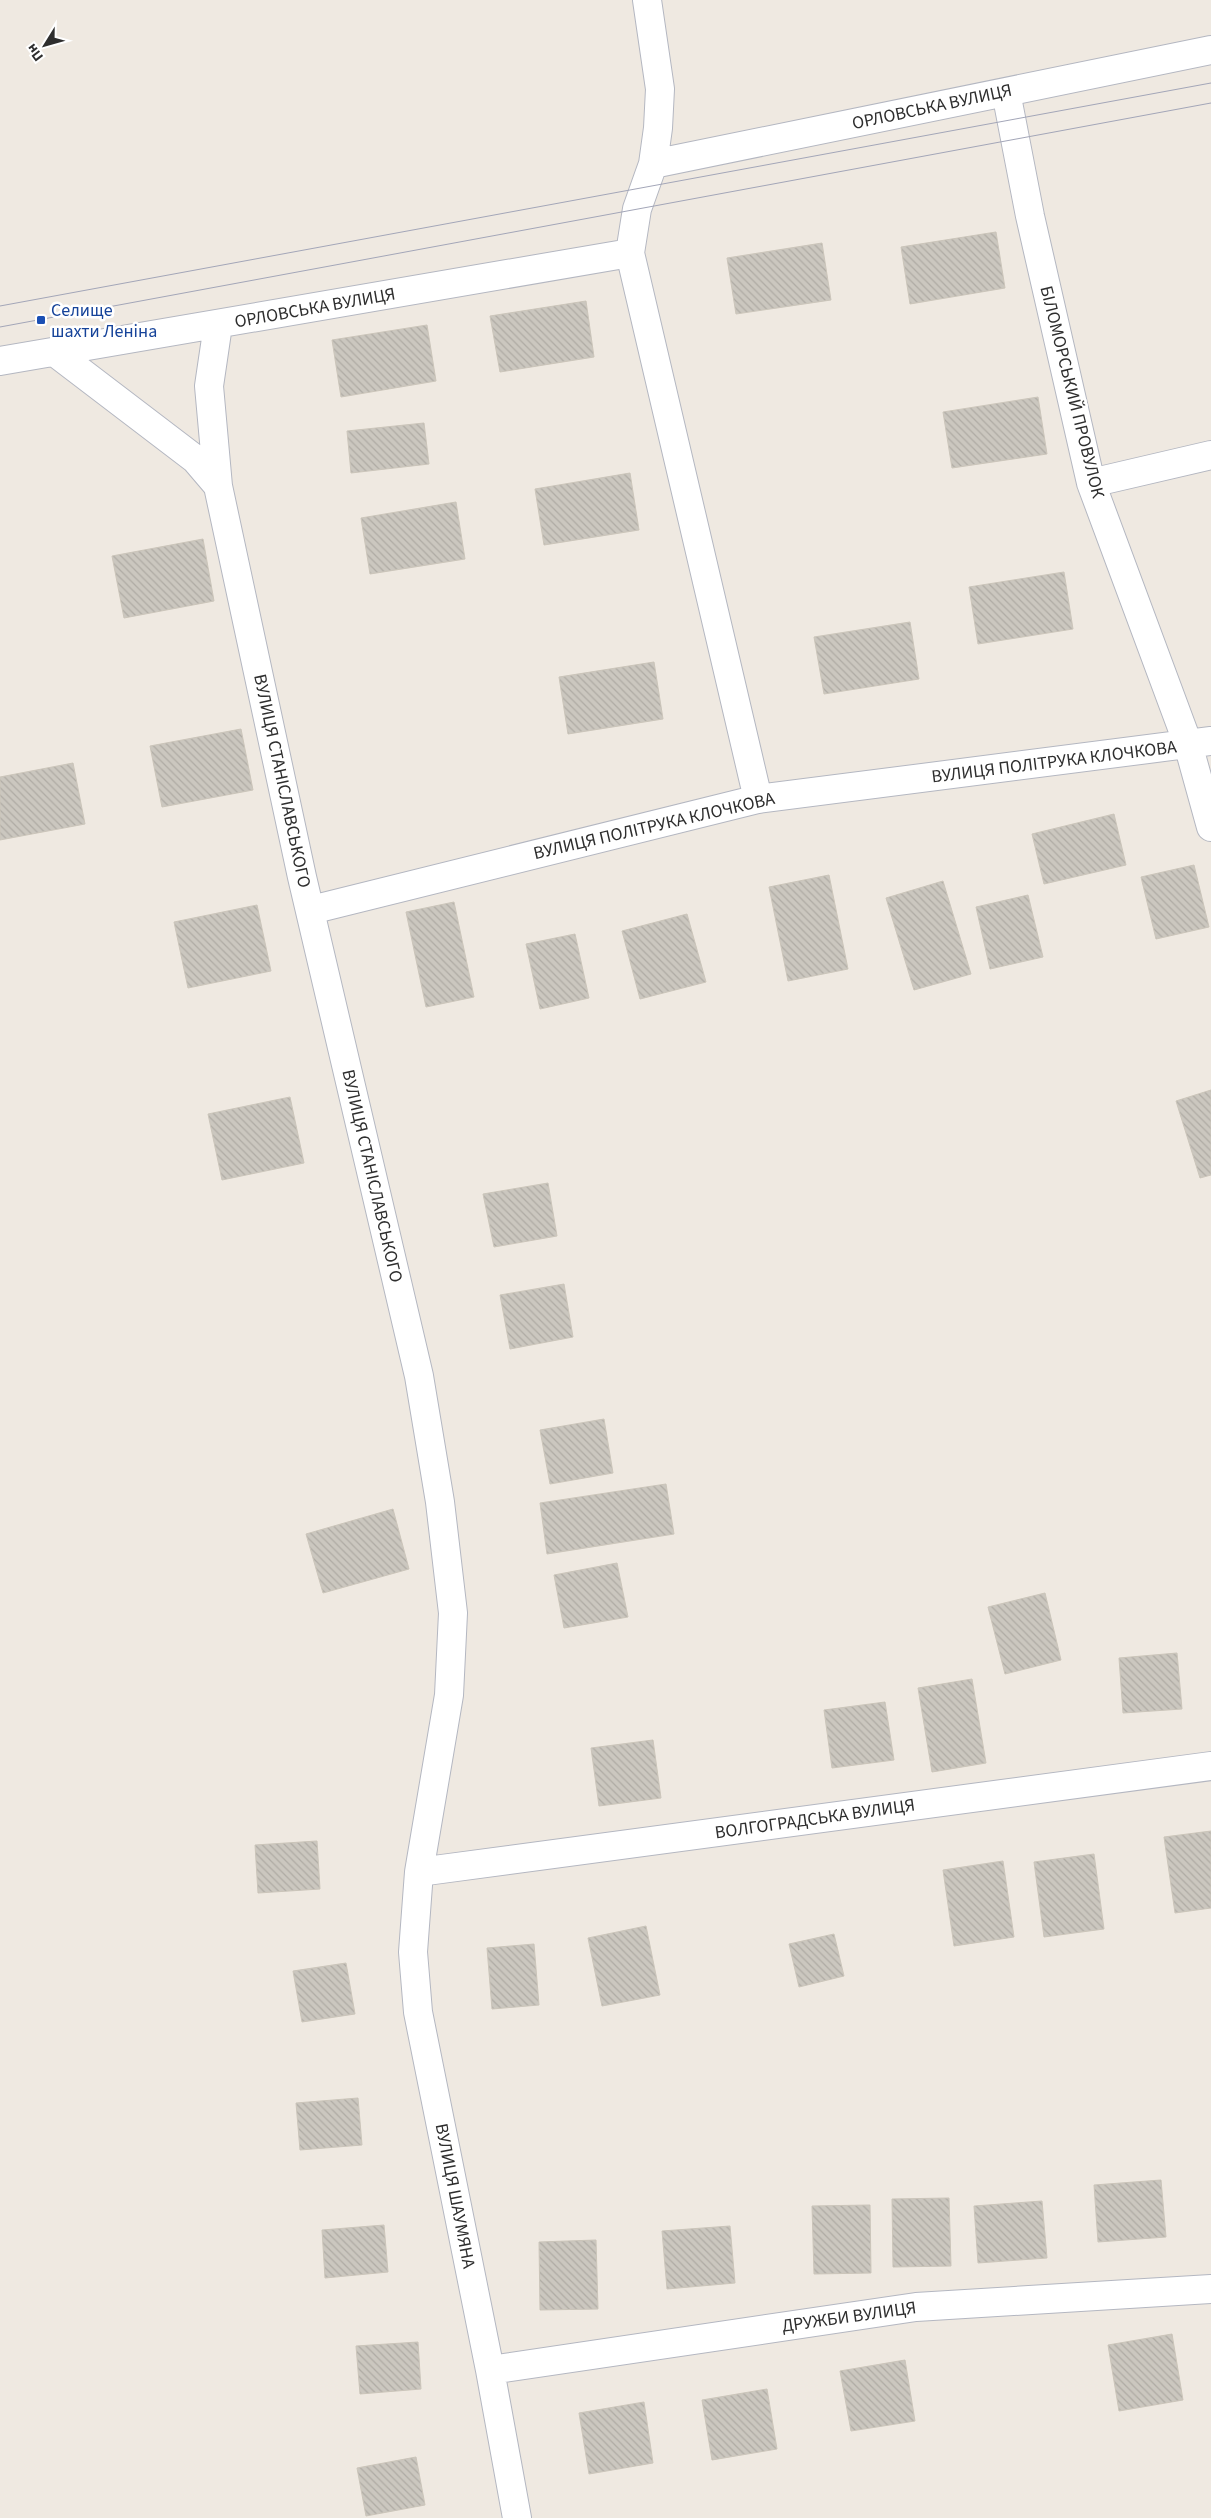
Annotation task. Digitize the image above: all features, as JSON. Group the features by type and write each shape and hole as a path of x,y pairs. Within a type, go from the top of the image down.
{"street":[{"path":"647,0 660,89 653,164 638,209 630,253 758,799"},
{"name":"ОРЛОВСЬКА ВУЛИЦЯ","path":"653,164 1211,50"},
{"name":"БІЛОМОРСЬКИЙ ПРОВУЛОК","path":"1006,92 1030,216 1091,483 1200,743 1211,827"},
{"name":"ОРЛОВСЬКА ВУЛИЦЯ","path":"0,361 630,253"},
{"name":"ВУЛИЦЯ СТАНІСЛАВСЬКОГО","path":"218,325 209,386 218,486 310,910 419,1376 440,1502 454,1613 449,1695 419,1872"},
{"name":"ВУЛИЦЯ СТАНІСЛАВСЬКОГО","path":"56,352 195,459 218,486"},
{"path":"1091,483 1211,455"},
{"name":"ВУЛИЦЯ ПОЛІТРУКА КЛОЧКОВА","path":"310,910 758,799 1200,743"},
{"name":"ВОЛГОГРАДСЬКА ВУЛИЦЯ","path":"419,1872 1211,1766"},
{"name":"ВУЛИЦЯ ШАУМЯНА","path":"419,1872 413,1952 418,2012 518,2518"},
{"name":"ДРУЖБИ ВУЛИЦЯ","path":"490,2370 916,2307 1211,2288"}],"building":[{"path":"996,232 1005,288 910,304 901,247"},
{"path":"822,243 831,300 736,314 727,258"},
{"path":"586,301 594,357 500,372 490,316"},
{"path":"427,325 436,381 341,397 332,340"},
{"path":"1038,397 1047,454 952,468 943,412"},
{"path":"424,423 429,464 351,473 347,431"},
{"path":"630,473 639,530 544,545 535,489"},
{"path":"456,502 465,559 370,574 361,518"},
{"path":"203,539 214,601 124,618 112,556"},
{"path":"1064,572 1073,629 978,644 969,587"},
{"path":"910,622 919,679 824,694 814,637"},
{"path":"654,662 663,719 568,734 559,677"},
{"path":"241,729 253,790 162,807 150,746"},
{"path":"73,763 85,824 0,840 0,777"},
{"path":"1114,814 1126,865 1044,884 1032,834"},
{"path":"1194,865 1209,927 1156,939 1141,877"},
{"path":"829,875 848,969 788,981 769,887"},
{"path":"943,881 971,974 914,990 886,898"},
{"path":"1028,895 1043,957 990,969 976,907"},
{"path":"454,902 474,997 426,1007 406,912"},
{"path":"257,905 271,971 188,988 174,922"},
{"path":"687,914 706,982 640,999 622,931"},
{"path":"575,934 589,998 540,1009 526,944"},
{"path":"1211,1090 1211,1175 1200,1178 1176,1101"},
{"path":"290,1097 304,1163 222,1180 208,1114"},
{"path":"548,1183 557,1236 494,1247 483,1194"},
{"path":"564,1284 573,1337 510,1349 500,1295"},
{"path":"604,1419 613,1473 550,1484 540,1430"},
{"path":"666,1484 674,1534 547,1554 540,1503"},
{"path":"393,1509 409,1569 323,1593 306,1534"},
{"path":"617,1563 628,1617 564,1628 554,1575"},
{"path":"1045,1593 1061,1660 1005,1674 988,1607"},
{"path":"1177,1653 1182,1709 1123,1713 1119,1658"},
{"path":"972,1679 986,1763 932,1772 918,1688"},
{"path":"885,1702 894,1760 832,1768 824,1710"},
{"path":"653,1740 661,1798 599,1806 591,1748"},
{"path":"1211,1831 1211,1908 1175,1913 1164,1837"},
{"path":"317,1841 320,1889 258,1893 255,1845"},
{"path":"1094,1854 1104,1929 1044,1937 1034,1862"},
{"path":"1003,1861 1014,1937 954,1946 943,1870"},
{"path":"646,1926 660,1995 602,2006 588,1938"},
{"path":"834,1934 844,1976 799,1987 789,1944"},
{"path":"534,1944 539,2005 492,2009 487,1948"},
{"path":"346,1963 355,2014 302,2022 293,1971"},
{"path":"358,2098 362,2145 300,2150 296,2103"},
{"path":"1161,2180 1166,2237 1098,2242 1094,2185"},
{"path":"949,2198 951,2266 893,2267 892,2199"},
{"path":"1042,2201 1047,2258 978,2263 974,2206"},
{"path":"870,2205 871,2273 814,2274 812,2206"},
{"path":"384,2225 388,2272 325,2278 322,2230"},
{"path":"730,2226 735,2283 667,2289 662,2231"},
{"path":"596,2240 598,2309 540,2310 539,2242"},
{"path":"1172,2334 1183,2400 1119,2411 1108,2345"},
{"path":"418,2342 421,2389 360,2394 356,2346"},
{"path":"905,2360 915,2421 851,2431 840,2371"},
{"path":"767,2389 777,2449 712,2460 702,2400"},
{"path":"644,2402 653,2463 589,2474 579,2413"},
{"path":"416,2457 425,2505 366,2516 357,2468"}],"tram line":[{"path":"0,306 1211,83"},
{"path":"0,327 1211,103"}],"place":[{"name":"Селище шахти Леніна","path":"41,320"}]}
